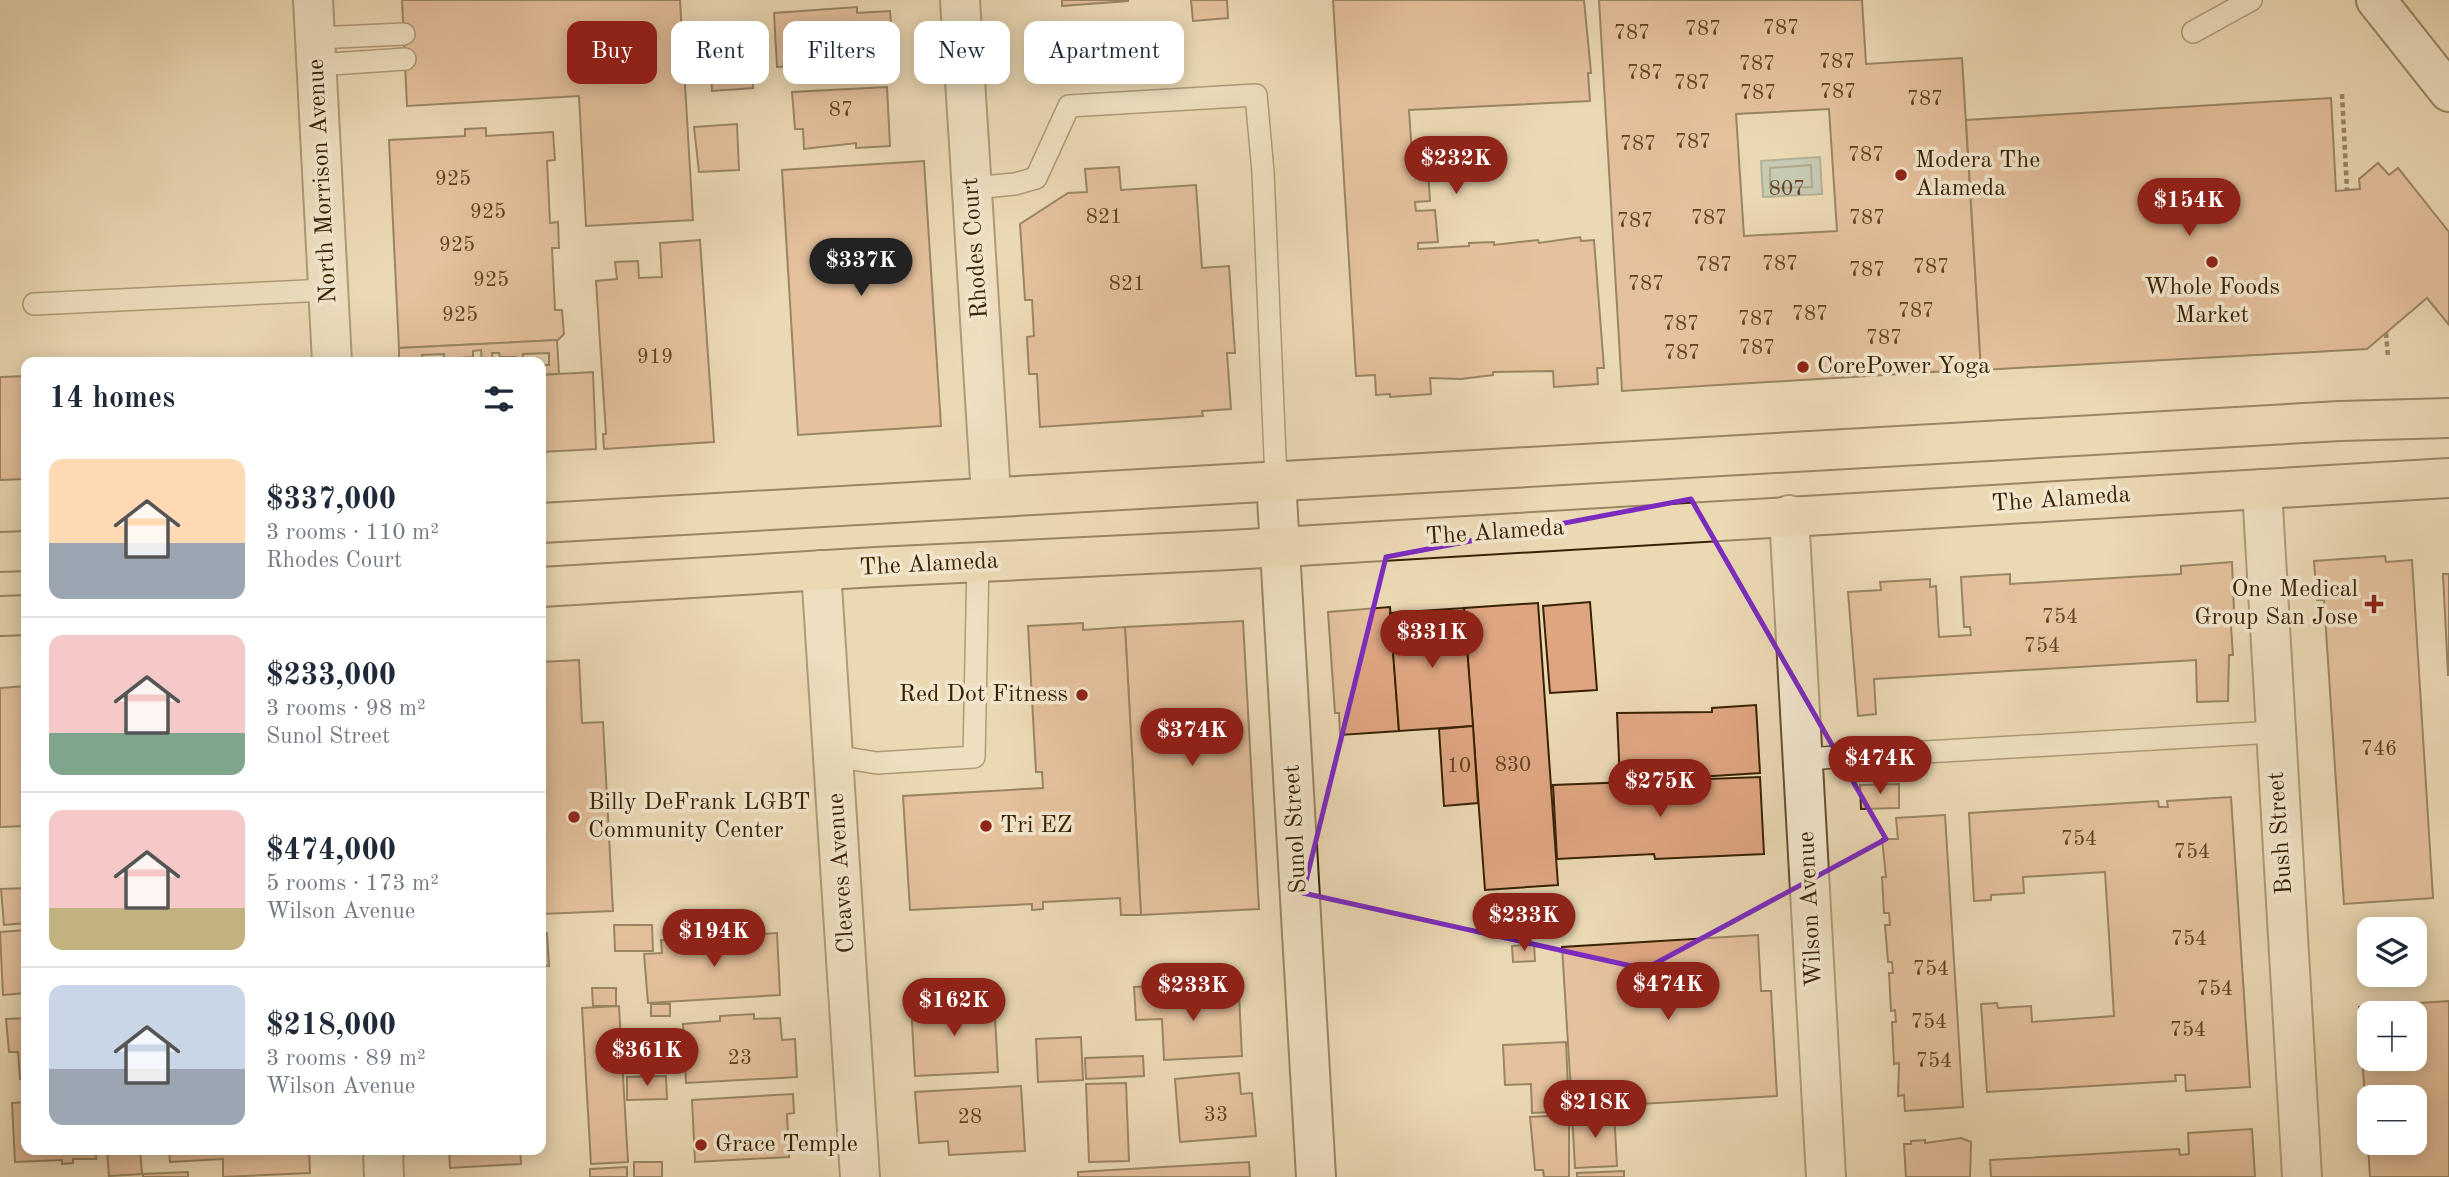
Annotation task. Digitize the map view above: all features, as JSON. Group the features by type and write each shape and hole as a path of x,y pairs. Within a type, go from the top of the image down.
{"main road":[{"path":"546,523 991,495 2340,421 2449,418"},
{"name":"The Alameda","path":"546,587 1281,547 2449,478"},
{"path":"0,552 21,551"},
{"path":"0,616 21,615"}],"street":[{"name":"North Morrison Avenue","path":"313,0 332,357"},
{"name":"Rhodes Court","path":"960,0 991,495"},
{"path":"2376,0 2449,92"},
{"name":"Sunol Street","path":"1276,480 1316,1177"},
{"name":"Bush Street","path":"2262,489 2302,1177"},
{"name":"Wilson Avenue","path":"1789,515 1826,1177"},
{"name":"Cleaves Avenue","path":"821,570 860,1177"},
{"path":"383,1155 384,1177"}],"lane":[{"path":"2193,32 2251,0"},
{"path":"317,52 404,34"},
{"path":"317,52 405,59"},
{"path":"972,187 1015,184 1036,178 1069,106 1256,95 1263,172 1276,480"},
{"path":"34,304 327,290"},
{"path":"834,755 877,763 974,757 978,562"},
{"path":"1803,759 2275,732"}],"path":[{"path":"2342,94 2347,190"},
{"path":"2386,333 2388,356"}],"highlighted area":[{"path":"1691,499 1886,839 1645,969 1303,893 1386,557"}],"water":[{"path":"1820,157 1822,194 1763,197 1761,161"}],"building":[{"path":"402,0 680,0 681,21 671,21 671,84 685,84 693,220 586,226 579,96 407,106"},
{"path":"1062,0 1128,0 1128,1 1062,6"},
{"path":"1191,0 1227,0 1228,18 1193,21"},
{"path":"1333,0 1584,0 1591,73 1588,73 1590,101 1409,110 1412,155 1427,153 1430,201 1415,202 1416,211 1435,210 1438,242 1418,243 1418,249 1469,246 1469,243 1494,242 1494,245 1538,240 1539,243 1580,237 1581,241 1594,240 1604,368 1597,368 1598,384 1554,387 1553,371 1493,372 1493,375 1461,379 1430,378 1431,394 1390,397 1390,394 1376,395 1375,375 1356,376"},
{"name":"Modera The Alameda","path":"1599,0 1862,0 1866,64 1962,58 1981,369 1622,391","holes":["1829,109 1837,231 1744,236 1736,114"]},
{"path":"857,7 857,13 890,11 891,21 783,21 783,67 777,67 774,13"},
{"path":"712,84 753,84 753,88 712,91"},
{"path":"887,87 890,146 856,148 856,143 804,149 803,129 795,129 792,92"},
{"name":"Whole Foods Market","path":"2331,98 2336,191 2360,189 2359,179 2378,163 2389,175 2398,168 2449,232 2449,325 2427,298 2367,349 1981,370 1966,120"},
{"path":"737,124 739,170 699,172 694,127"},
{"path":"486,128 486,136 553,132 555,160 547,161 550,223 558,222 559,248 552,248 555,310 562,310 564,334 558,340 399,348 389,140 465,136 465,129"},
{"path":"924,161 941,426 798,435 782,170"},
{"path":"1119,167 1121,190 1196,185 1202,268 1229,266 1235,353 1227,353 1231,409 1202,411 1203,416 1040,427 1037,374 1029,374 1027,337 1034,336 1032,300 1025,300 1020,224 1068,193 1087,192 1085,169"},
{"path":"700,240 714,442 604,449 603,434 606,434 596,281 617,279 615,262 638,261 639,278 662,277 660,243"},
{"path":"557,340 559,374 546,375 549,353 500,357 499,353 492,353 492,357 482,357 481,350 473,351 473,357 444,357 444,354 399,357 399,348"},
{"path":"593,372 596,449 546,452 546,375"},
{"path":"21,376 21,479 0,480 0,377"},
{"path":"2385,556 2386,562 2412,560 2433,898 2344,904 2324,600 2317,600 2314,561"},
{"path":"2232,562 2234,611 2230,612 2233,655 2229,655 2228,701 2197,702 2196,660 1874,679 1876,714 1858,716 1848,592 1881,590 1880,582 1930,579 1930,587 1936,586 1939,637 1971,635 1970,627 1964,627 1961,577 2010,574 2010,584 2181,574 2181,566"},
{"path":"2443,574 2449,574 2449,675 2448,675"},
{"path":"1590,602 1597,690 1550,693 1543,606"},
{"path":"1538,603 1558,885 1485,890 1464,608"},
{"path":"1390,607 1399,731 1340,735 1339,713 1335,713 1328,612"},
{"path":"1464,608 1473,726 1399,731 1390,613"},
{"path":"1243,621 1259,909 1141,915 1125,627"},
{"path":"1083,623 1083,630 1125,627 1141,915 1121,915 1120,898 1043,902 1043,909 1032,910 1032,904 910,910 903,796 1043,788 1042,772 1036,772 1028,626"},
{"name":"Billy DeFrank LGBT Community Center","path":"579,660 582,723 603,722 613,911 546,914 546,662"},
{"path":"21,686 21,826 0,827 0,688"},
{"path":"1756,705 1760,773 1620,782 1617,713 1712,712 1712,708"},
{"path":"1473,726 1478,803 1444,806 1439,729"},
{"path":"1760,777 1764,854 1655,859 1654,854 1557,859 1553,785"},
{"path":"1899,784 1899,808 1861,809 1860,785"},
{"path":"2231,797 2250,1087 2186,1091 2185,1075 2175,1075 2176,1081 1987,1092 1981,1004 1997,1003 1998,1008 2031,1006 2032,1022 2114,1016 2105,872 2023,877 2024,893 1991,895 1991,900 1974,901 1969,813 2158,801 2159,807 2168,807 2167,801"},
{"path":"1945,815 1963,1107 1905,1111 1904,1095 1898,1096 1899,1063 1894,1064 1892,1022 1896,1022 1895,1010 1891,1011 1889,973 1893,973 1892,962 1888,962 1885,925 1890,925 1889,913 1884,913 1882,877 1886,877 1882,839 1898,839 1896,818"},
{"path":"21,888 21,923 4,925 1,889"},
{"path":"614,925 652,925 653,951 615,951"},
{"path":"21,930 21,993 3,995 0,932"},
{"path":"546,933 547,933 549,966 546,966"},
{"path":"777,933 780,995 648,1003 644,954 662,953 661,940"},
{"path":"1758,935 1761,991 1771,991 1777,1096 1572,1108 1562,947"},
{"path":"1534,944 1535,961 1513,962 1512,946"},
{"path":"1167,985 1168,998 1239,995 1242,1056 1164,1060 1162,1019 1136,1020 1134,987"},
{"path":"592,988 616,988 616,1006 593,1006"},
{"path":"994,999 998,1072 915,1076 911,1003"},
{"path":"2449,1001 2449,1177 2370,1177 2369,1155 2427,1155 2427,1085 2364,1085 2363,1071 2427,1071 2427,1002"},
{"path":"651,1004 670,1004 670,1016 651,1016"},
{"path":"619,1006 628,1162 591,1164 582,1008"},
{"path":"754,1014 754,1019 780,1018 782,1040 795,1039 797,1077 686,1083 683,1024 720,1021 720,1016"},
{"path":"21,1018 21,1079 18,1052 9,1052 6,1019"},
{"path":"1081,1037 1083,1080 1038,1082 1036,1039"},
{"path":"1566,1042 1569,1111 1532,1113 1531,1084 1505,1085 1503,1045"},
{"path":"1143,1056 1144,1076 1086,1079 1085,1058"},
{"path":"1239,1073 1241,1094 1252,1093 1256,1136 1180,1142 1175,1079"},
{"path":"666,1076 667,1099 627,1100 627,1077"},
{"path":"1126,1083 1129,1161 1089,1162 1086,1084"},
{"path":"1021,1086 1025,1151 949,1155 948,1141 919,1143 915,1092"},
{"path":"793,1094 794,1113 787,1114 789,1157 695,1162 692,1100"},
{"path":"21,1102 21,1155 96,1155 96,1159 73,1159 73,1163 62,1164 62,1160 15,1162 12,1103"},
{"path":"1614,1111 1617,1166 1575,1168 1572,1113"},
{"path":"1569,1115 1569,1177 1544,1177 1543,1170 1535,1170 1530,1117"},
{"path":"2252,1129 2255,1177 1991,1177 1990,1160 2179,1149 2180,1155 2189,1154 2188,1133"},
{"path":"1961,1138 1971,1142 1970,1177 1906,1177 1904,1144 1911,1144 1911,1141 1925,1140 1925,1143"},
{"path":"107,1155 140,1155 142,1174 109,1176"},
{"path":"169,1155 309,1155 310,1173 223,1177 223,1159 170,1162"},
{"path":"449,1155 520,1155 521,1164 450,1168"},
{"path":"634,1162 662,1162 662,1177 634,1177"},
{"path":"1249,1162 1250,1177 1078,1177 1078,1172"},
{"path":"627,1167 627,1177 590,1177 590,1169"},
{"path":"1624,1171 1624,1177 1577,1177 1577,1173"},
{"path":"188,1172 188,1177 143,1177 143,1174"}],"place":[{"name":"Modera The Alameda","path":"1901,175"},
{"name":"Whole Foods Market","path":"2212,262"},
{"name":"CorePower Yoga","path":"1803,367"},
{"name":"One Medical Group San Jose","path":"2374,604"},
{"name":"Red Dot Fitness","path":"1082,695"},
{"name":"Billy DeFrank LGBT Community Center","path":"574,817"},
{"name":"Tri EZ","path":"986,826"},
{"name":"Grace Temple","path":"701,1145"}]}
